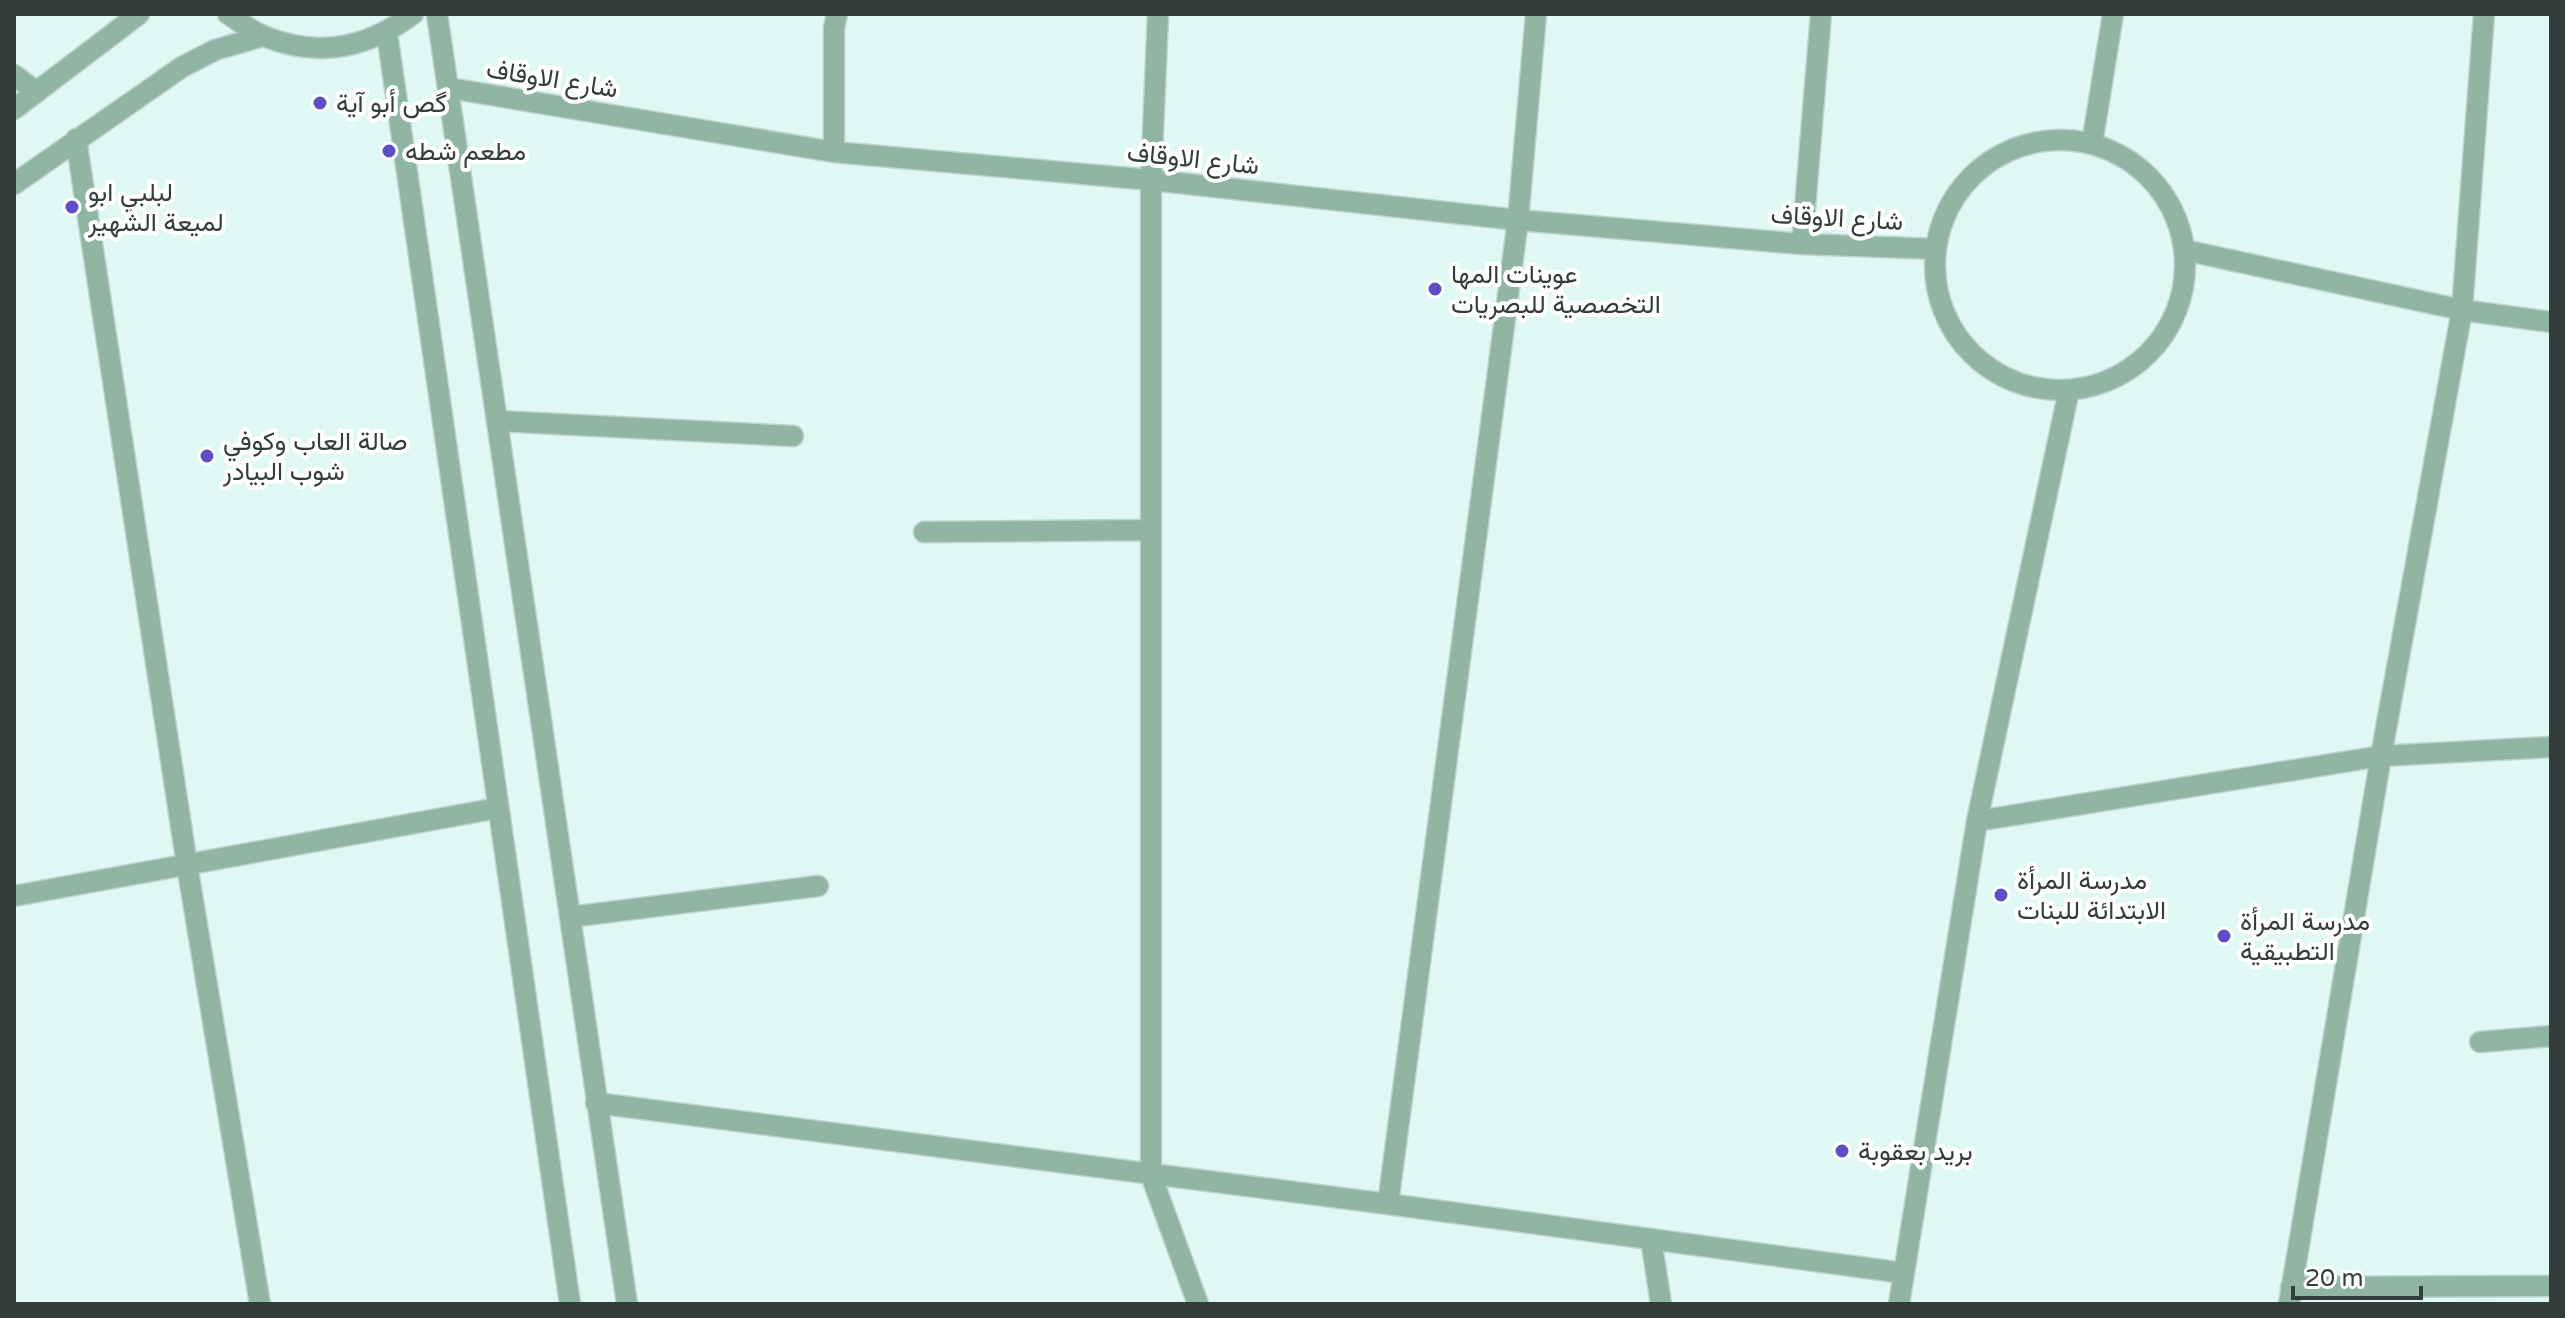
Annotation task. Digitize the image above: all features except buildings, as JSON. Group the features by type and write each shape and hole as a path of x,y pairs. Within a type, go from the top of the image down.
{"street":[{"path":"14,109 139,14"},
{"path":"228,14 263,36 303,48 346,47 387,33 413,14"},
{"path":"437,14 627,1304"},
{"path":"834,152 834,28 837,14"},
{"path":"1158,14 1151,180 1151,1175 1198,1304"},
{"path":"1388,1204 1518,220 1536,14"},
{"path":"1802,244 1821,14"},
{"path":"2092,144 2113,14"},
{"path":"2484,14 2462,310 2381,756 2290,1296 2551,1286"},
{"path":"387,33 570,1304"},
{"path":"14,184 182,67 215,50 263,36"},
{"path":"14,75 37,92"},
{"name":"شارع الاوقاف","path":"449,88 834,152 1151,180 1518,220 1802,244 1936,249"},
{"path":"76,139 187,865 260,1304"},
{"path":"2035,141 2092,144 2115,152 2149,176 2172,210 2184,250 2182,291 2168,328 2142,360 2108,381 2069,390 2032,388 1997,374 1968,352 1947,321 1936,286 1936,249 1946,211 1968,179 1999,155 2035,141"},
{"path":"2184,250 2462,310 2551,322"},
{"path":"1899,1304 1977,821 2069,390"},
{"path":"497,421 793,436"},
{"path":"924,532 1151,530"},
{"path":"1977,821 2381,756 2551,747"},
{"path":"14,896 498,808"},
{"path":"570,917 818,886"},
{"path":"2480,1042 2551,1036"},
{"path":"596,1103 1904,1273"},
{"path":"1651,1239 1661,1304"}],"place":[{"name":"گص أبو آية","path":"320,103"},
{"name":"مطعم شطه","path":"389,151"},
{"name":"لبلبي ابو لميعة الشهير","path":"72,207"},
{"name":"عوينات المها التخصصية للبصريات","path":"1435,289"},
{"name":"صالة العاب وكوفي شوب البيادر","path":"207,456"},
{"name":"مدرسة المرأة الابتدائة للبنات","path":"2001,895"},
{"name":"مدرسة المرأة التطبيقية","path":"2224,936"},
{"name":"بريد بعقوبة","path":"1842,1151"}]}
